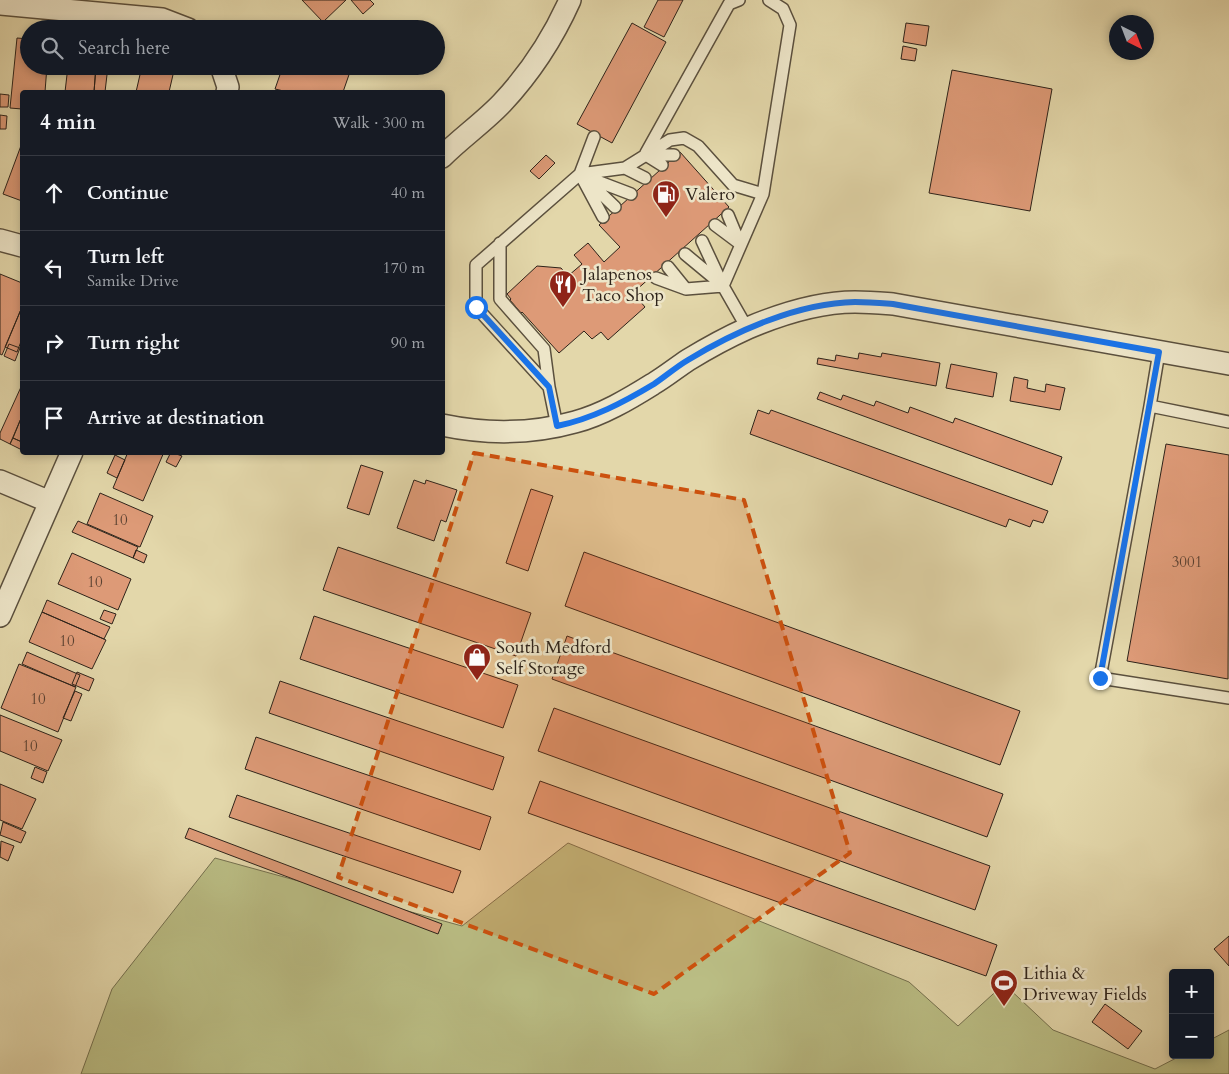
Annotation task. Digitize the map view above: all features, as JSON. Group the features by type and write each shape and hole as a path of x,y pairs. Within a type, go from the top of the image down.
{"street":[{"path":"445,154 502,103 532,66 558,28 570,0"},
{"path":"0,4 165,20"},
{"path":"225,75 227,90"},
{"path":"0,240 20,245"},
{"path":"445,426 494,432 540,429 576,422 621,403 655,383 688,360 747,328 816,307 854,302 893,304 1229,364"},
{"path":"0,616 71,455"},
{"path":"0,481 50,502"}],"lane":[{"path":"646,155 729,4 739,0"},
{"path":"723,286 763,194 790,25 783,9 769,0"},
{"path":"549,387 476,307 476,265 580,174 594,137"},
{"path":"580,174 625,168 670,140 684,138 698,146 733,185 763,194"},
{"path":"646,155 674,155"},
{"path":"646,155 662,165"},
{"path":"625,168 645,178"},
{"path":"580,174 631,194"},
{"path":"580,174 615,207"},
{"path":"580,174 603,218"},
{"path":"728,214 740,244"},
{"path":"716,225 740,244"},
{"path":"702,241 723,286 747,328"},
{"path":"500,243 500,299 544,348 557,426"},
{"path":"685,254 723,286"},
{"path":"668,267 686,289"},
{"path":"656,278 686,289 723,286"},
{"path":"1159,352 1100,678 1229,698"},
{"path":"1150,406 1229,422"}],"highlighted area":[{"path":"474,453 744,500 850,853 654,994 338,877"}],"green space":[{"path":"568,843 909,982 958,1026 1004,984 1053,1030 1155,1069 1174,1059 1214,1059 1214,1038 1229,1030 1229,1074 81,1074 112,989 215,858 462,926"}],"building":[{"path":"302,0 346,0 325,20 321,20"},
{"path":"351,0 370,0 374,4 363,14"},
{"path":"658,0 683,0 664,37 644,27"},
{"path":"632,23 666,42 612,143 577,124"},
{"path":"906,23 929,26 926,46 903,42"},
{"path":"17,38 20,38 20,75 46,75 45,90 20,90 20,109 10,108"},
{"path":"903,46 917,49 915,61 901,59"},
{"path":"952,70 1052,89 1030,211 929,193"},
{"path":"67,75 95,75 94,90 65,90"},
{"path":"95,75 107,75 105,90 94,90"},
{"path":"140,75 173,75 169,90 136,90"},
{"path":"280,75 349,75 344,90 275,89"},
{"path":"0,94 9,95 8,107 0,107"},
{"path":"0,115 7,116 6,129 0,129"},
{"path":"20,148 20,200 3,194"},
{"path":"680,152 729,207 633,293 645,307 608,340 601,332 592,339 584,331 559,353 521,313 507,294 537,266 561,268 568,276 582,264 574,255 588,243 604,262 620,247 599,225"},
{"path":"546,155 555,163 539,179 530,171"},
{"path":"0,274 20,282 20,312 2,355 0,354"},
{"path":"20,312 20,344 17,352 5,347"},
{"path":"9,344 20,348 15,361 4,356"},
{"path":"859,353 881,357 882,353 940,363 936,386 817,364 818,358 835,361 836,355 858,359"},
{"path":"951,364 997,373 993,397 946,388"},
{"path":"1014,377 1028,380 1027,388 1045,392 1046,384 1065,388 1060,410 1010,401"},
{"path":"20,389 20,421 10,444 0,439 0,433"},
{"path":"820,392 841,400 843,395 874,406 876,401 908,413 910,407 953,423 955,418 1062,457 1052,485 817,399"},
{"path":"758,410 769,414 771,410 1048,511 1043,523 1033,520 1030,527 1009,519 1006,527 750,434"},
{"path":"20,421 20,441 13,438"},
{"path":"13,438 20,441 20,449 10,444"},
{"path":"1166,444 1229,455 1228,679 1127,661"},
{"path":"115,455 125,460 117,478 107,473"},
{"path":"127,455 163,455 143,501 113,488"},
{"path":"170,455 182,456 176,467 166,462"},
{"path":"361,465 383,472 369,515 347,508"},
{"path":"414,480 425,484 426,480 457,490 446,522 441,520 434,541 397,528"},
{"path":"531,489 553,496 528,571 506,563"},
{"path":"100,493 153,516 140,547 87,524"},
{"path":"78,521 138,547 133,558 72,532"},
{"path":"338,547 531,613 516,656 323,590"},
{"path":"136,550 147,555 144,563 133,558"},
{"path":"584,552 1020,711 1000,765 565,606"},
{"path":"72,553 131,579 118,610 58,584"},
{"path":"47,600 110,627 104,639 42,612"},
{"path":"104,610 116,614 112,624 100,619"},
{"path":"42,612 106,640 92,669 29,642"},
{"path":"314,616 518,685 503,728 300,659"},
{"path":"567,636 1003,794 987,837 552,679"},
{"path":"27,652 80,675 75,687 22,664"},
{"path":"19,664 76,687 58,732 1,708"},
{"path":"77,672 94,679 89,691 72,684"},
{"path":"280,681 504,757 493,790 269,713"},
{"path":"75,691 82,694 71,721 63,718"},
{"path":"554,708 990,866 975,910 538,751"},
{"path":"0,715 62,740 48,771 0,751"},
{"path":"256,737 491,817 480,850 245,769"},
{"path":"35,767 47,772 43,783 31,778"},
{"path":"540,781 997,945 986,976 528,813"},
{"path":"0,784 36,799 22,829 0,820"},
{"path":"237,795 461,871 453,893 229,817"},
{"path":"3,822 26,832 21,843 0,835"},
{"path":"189,828 442,924 438,934 185,838"},
{"path":"1,841 14,846 8,861 0,857"},
{"path":"1229,936 1229,966 1214,949"},
{"path":"1105,1004 1142,1031 1128,1049 1092,1022"}],"place":[{"name":"Valero","path":"666,218"},
{"name":"Jalapenos Taco Shop","path":"563,308"},
{"name":"South Medford Self Storage","path":"477,681"},
{"name":"Lithia & Driveway Fields","path":"1004,1007"}],"route":[{"path":"476,307 549,387 557,426 576,422 621,403 655,383 688,360 747,328 816,307 854,302 893,304 1159,352 1100,678"}]}
